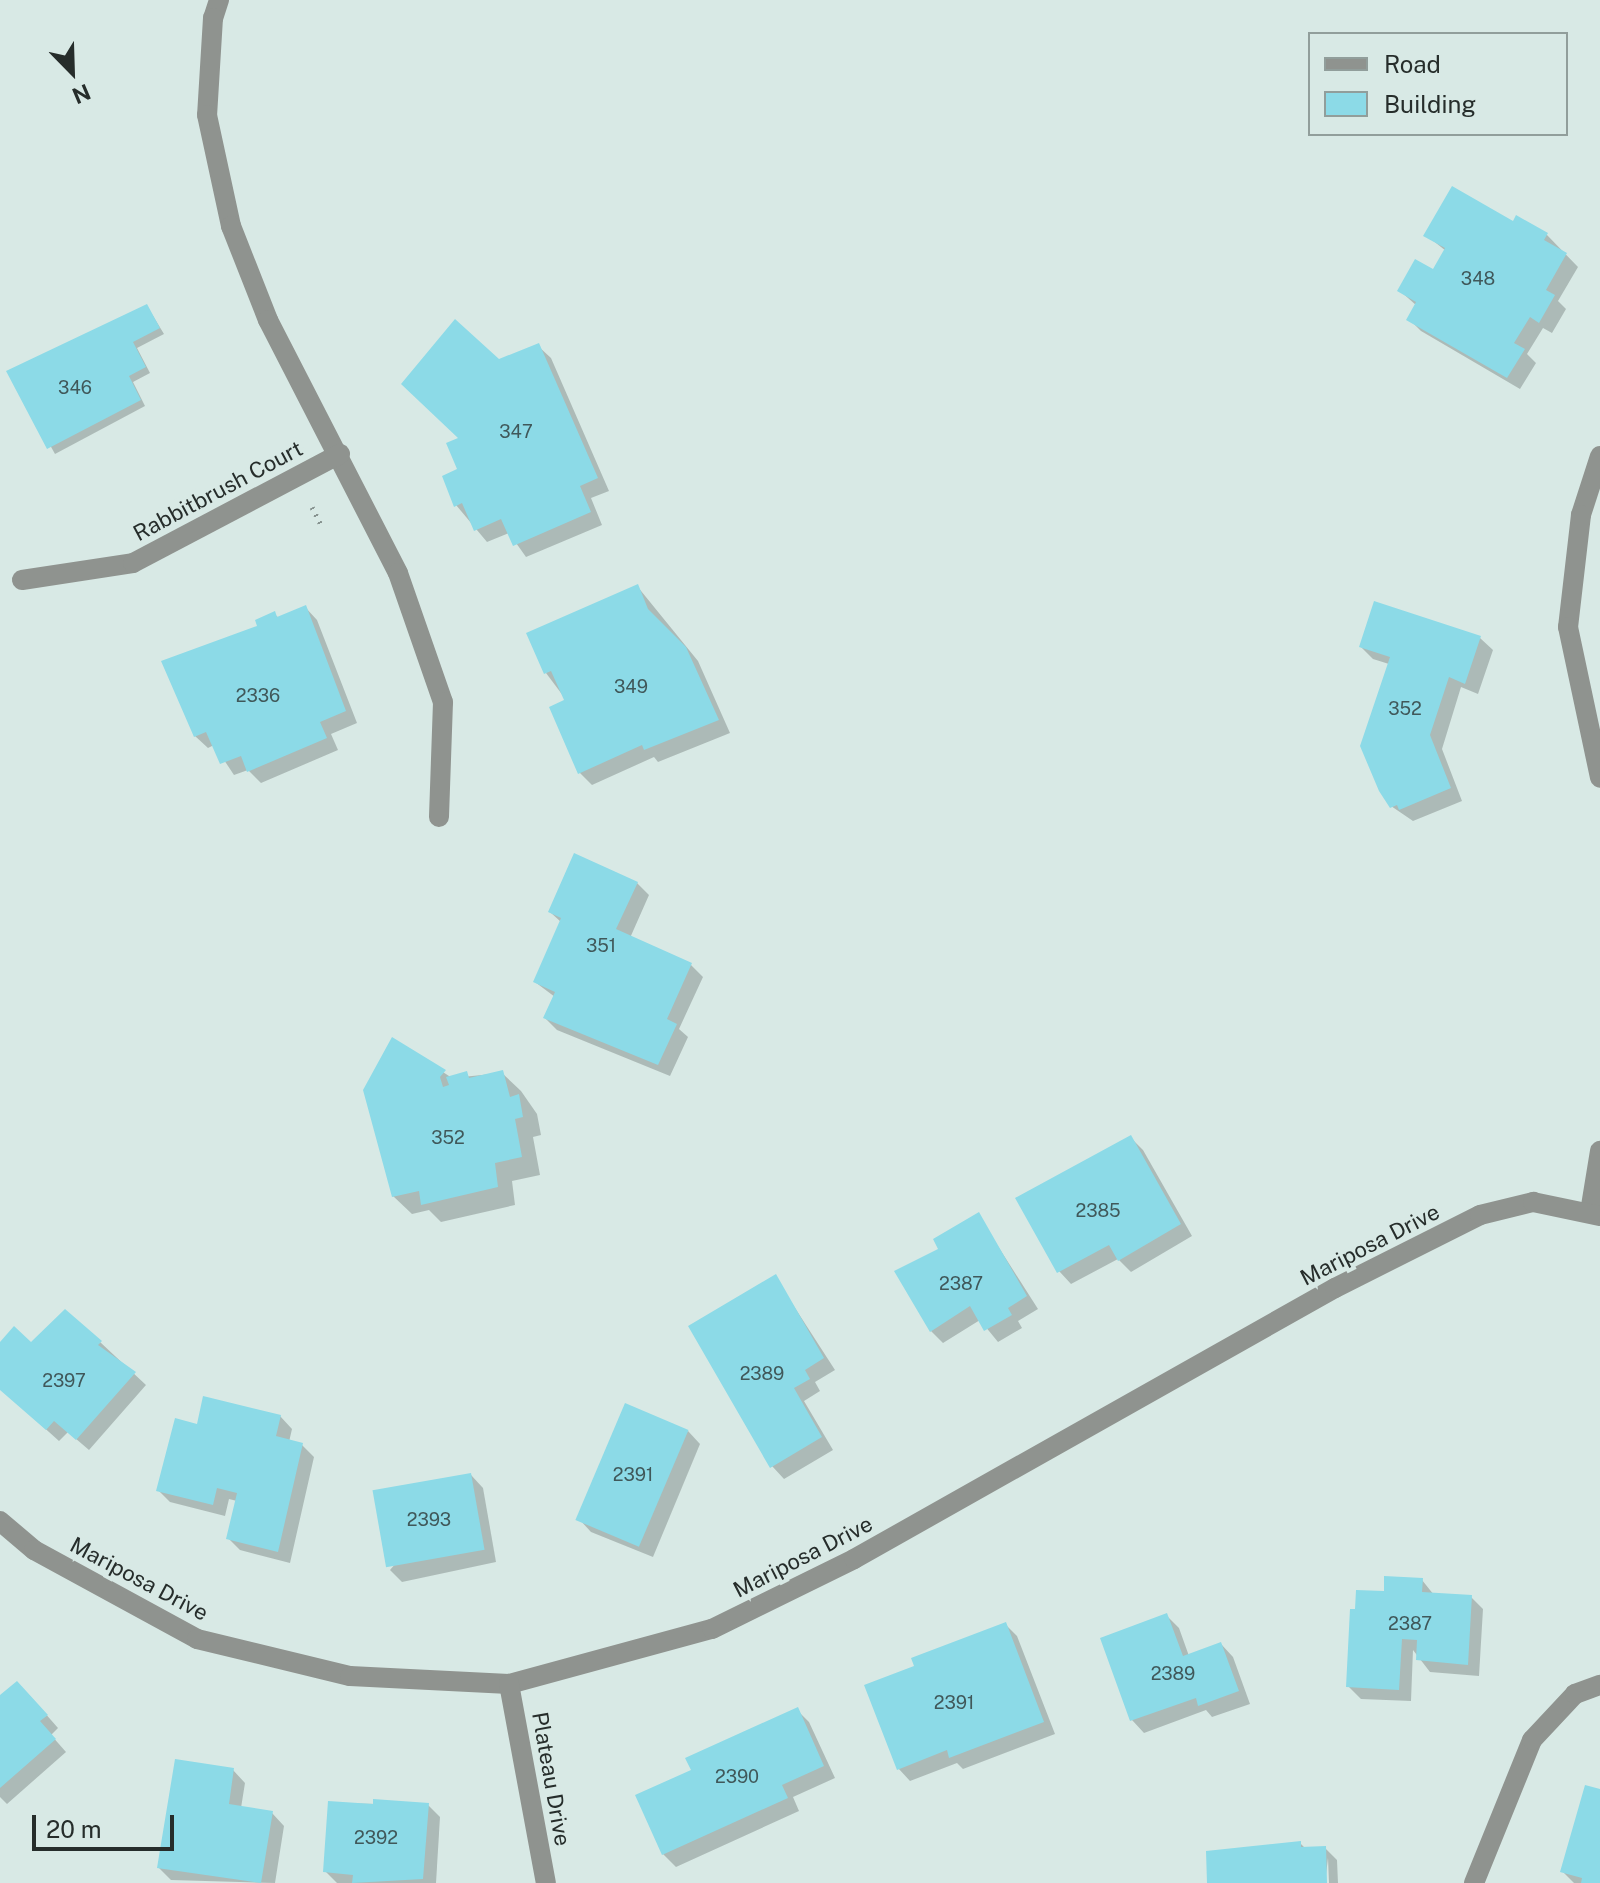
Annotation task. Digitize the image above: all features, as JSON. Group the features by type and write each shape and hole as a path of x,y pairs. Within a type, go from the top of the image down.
{"street":[{"path":"219,0 213,18 207,115 231,226 268,320 340,454 398,573 443,702 439,817"},
{"name":"Rabbitbrush Court","path":"22,580 133,563 340,454"},
{"path":"1600,456 1581,515 1568,627 1600,778"},
{"path":"1595,1214 1600,1151"},
{"name":"Mariposa Drive","path":"0,1521 34,1550 197,1639 350,1676 509,1684 712,1629 854,1559 1335,1288 1480,1215 1533,1202 1595,1214"},
{"name":"Plateau Drive","path":"509,1684 546,1883"},
{"path":"1474,1883 1532,1740 1575,1694 1600,1685"}],"building":[{"path":"1452,186 1513,221 1516,215 1548,233 1544,240 1567,253 1546,290 1555,295 1539,323 1530,317 1514,343 1525,349 1507,378 1406,320 1416,302 1397,291 1415,259 1433,269 1445,248 1423,236"},
{"path":"147,304 160,328 133,342 146,367 129,376 141,400 47,449 6,371"},
{"path":"455,319 499,359 539,343 598,478 580,486 591,512 513,546 501,519 474,531 462,503 454,507 442,476 457,469 446,443 458,438 401,384"},
{"path":"638,584 648,609 686,647 719,720 644,750 642,745 578,774 549,707 564,700 551,671 544,674 526,633"},
{"path":"1374,601 1481,636 1465,684 1449,677 1430,735 1451,788 1399,810 1397,805 1390,808 1379,791 1360,746 1390,657 1359,647"},
{"path":"306,605 346,711 320,722 327,738 247,772 241,756 220,764 206,732 194,737 161,661 257,626 255,620 275,611 277,617"},
{"path":"574,853 638,882 616,929 692,963 667,1019 677,1024 658,1065 543,1018 555,992 533,982 561,918 548,912"},
{"path":"392,1037 446,1070 440,1077 443,1087 449,1085 446,1077 467,1071 469,1078 503,1070 510,1097 519,1094 523,1117 515,1119 522,1157 495,1163 498,1187 421,1205 419,1191 392,1197 363,1090"},
{"path":"1131,1135 1181,1224 1118,1261 1109,1245 1057,1273 1015,1198"},
{"path":"979,1212 1027,1296 1008,1308 1012,1315 984,1331 970,1306 930,1332 894,1271 938,1249 933,1239"},
{"path":"776,1274 824,1358 805,1370 810,1379 794,1388 822,1437 770,1468 688,1326"},
{"path":"65,1309 102,1341 98,1345 136,1372 76,1440 54,1421 46,1430 0,1390 0,1342 14,1326 31,1342"},
{"path":"203,1396 281,1415 276,1436 303,1443 278,1552 226,1539 237,1493 217,1488 213,1505 156,1491 175,1418 197,1424"},
{"path":"625,1403 689,1430 639,1547 575,1520"},
{"path":"471,1473 485,1550 386,1567 373,1490"},
{"path":"1384,1576 1423,1578 1422,1592 1472,1595 1468,1665 1416,1660 1417,1640 1402,1639 1399,1690 1346,1687 1350,1609 1355,1609 1356,1590 1384,1591"},
{"path":"1167,1613 1183,1656 1221,1642 1239,1691 1198,1706 1196,1698 1130,1721 1100,1638"},
{"path":"1006,1622 1044,1722 949,1758 947,1750 897,1770 864,1685 914,1666 911,1658"},
{"path":"17,1681 48,1715 40,1721 56,1739 0,1788 0,1695"},
{"path":"798,1707 824,1766 782,1785 788,1798 662,1855 635,1795 691,1770 685,1758"},
{"path":"175,1759 234,1768 229,1804 273,1811 261,1883 157,1868"},
{"path":"1585,1785 1600,1789 1600,1883 1581,1883 1582,1878 1560,1872"},
{"path":"373,1799 429,1803 423,1879 352,1883 353,1875 323,1872 328,1801 373,1804"},
{"path":"1301,1841 1301,1847 1326,1846 1327,1883 1207,1883 1206,1851"}]}
